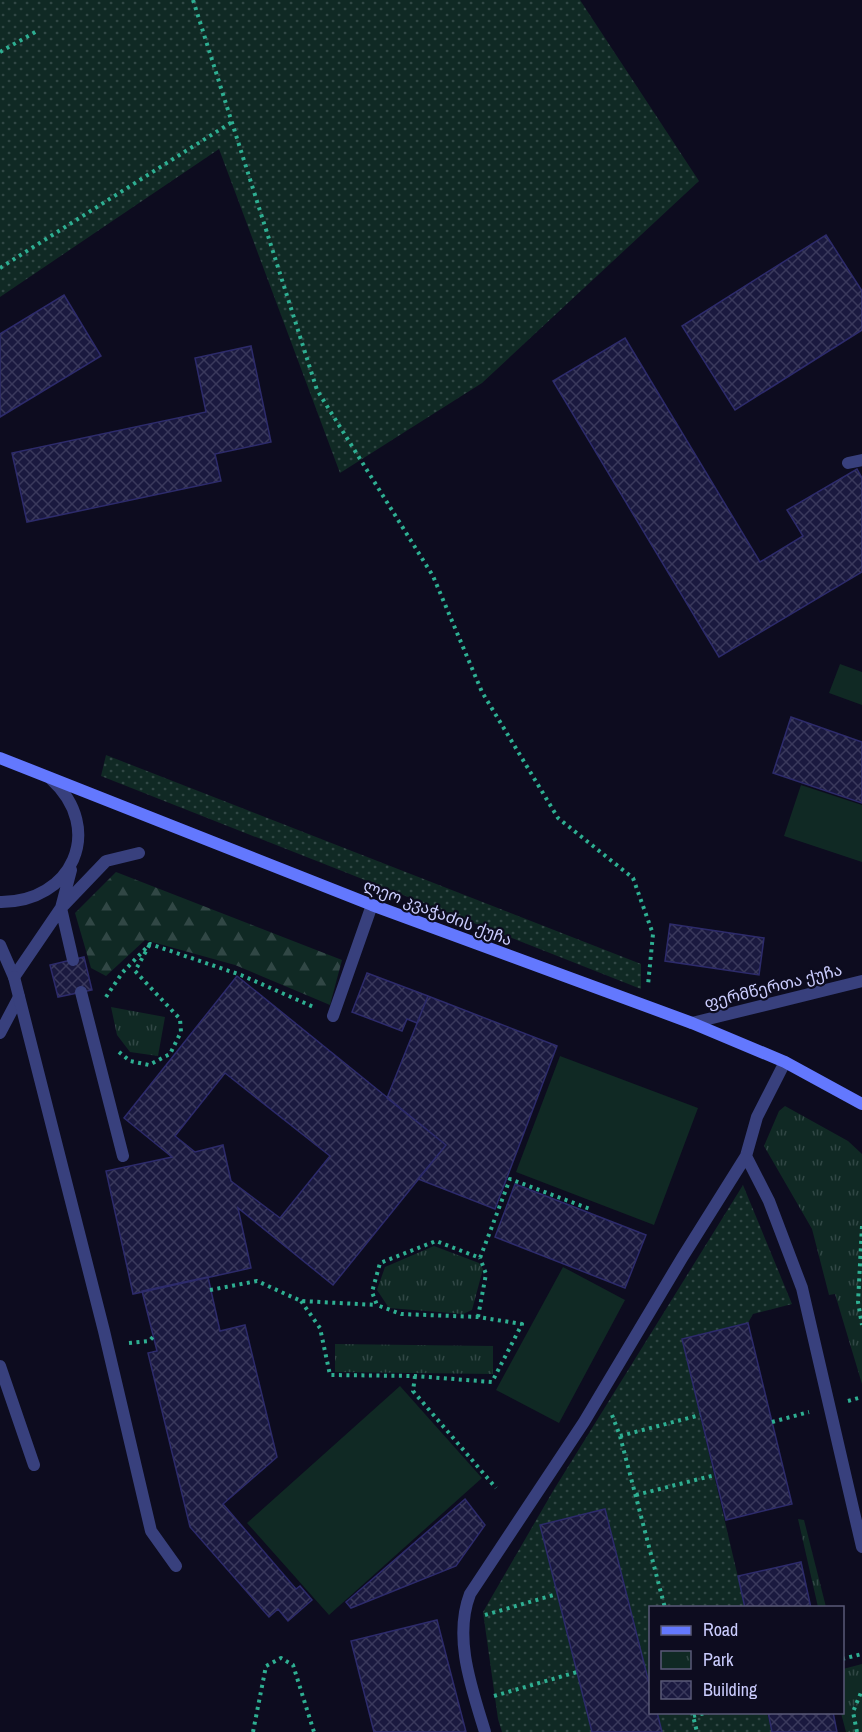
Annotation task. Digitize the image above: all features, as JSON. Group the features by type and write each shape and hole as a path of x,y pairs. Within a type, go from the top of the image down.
{"main road":[{"name":"ლეო კვაჭაძის ქუჩა","path":"0,758 372,905 692,1023 785,1062 862,1104"}],"street":[{"path":"848,463 862,460"},
{"path":"0,764 15,764"},
{"path":"45,774 64,791 76,813 79,838 61,908 73,960"},
{"path":"0,978 12,972 61,908 106,861 139,853"},
{"path":"0,902 34,899 50,890 63,878 73,863"},
{"path":"333,1016 372,905"},
{"path":"0,945 12,972 19,997 104,1331 151,1531 176,1566"},
{"name":"ფერმწერთა ქუჩა","path":"692,1023 862,981"},
{"path":"81,992 123,1156"},
{"path":"0,1034 19,997"},
{"path":"486,1732 468,1672 465,1608 470,1594 603,1392 682,1258 746,1156 757,1117 785,1062"},
{"path":"746,1156 769,1201 802,1288 862,1547"},
{"path":"0,1366 34,1465"}],"path":[{"path":"193,0 317,390 433,576 482,692 558,818 633,878 653,934 645,1006"},
{"path":"0,52 37,31"},
{"path":"0,268 232,122"},
{"path":"150,944 241,975 333,1016"},
{"path":"106,1006 105,995 150,944"},
{"path":"114,1047 130,1061 149,1065 170,1054 181,1032 180,1019 135,971 150,944"},
{"path":"478,1317 486,1274 480,1258 510,1179 590,1209"},
{"path":"862,1226 858,1302 862,1325"},
{"path":"377,1305 372,1292 380,1263 436,1241 480,1258"},
{"path":"210,1290 257,1281 301,1301 377,1305 401,1314 478,1317 522,1324 492,1382 415,1376 330,1375 320,1328 301,1301"},
{"path":"125,1344 149,1341 153,1337"},
{"path":"415,1376 413,1391 496,1488"},
{"path":"603,1392 620,1436 664,1606"},
{"path":"620,1436 700,1414"},
{"path":"636,1495 715,1475"},
{"path":"465,1622 557,1594"},
{"path":"844,1659 862,1654"},
{"path":"253,1732 266,1666 280,1658 293,1665 314,1732"},
{"path":"476,1701 577,1672"},
{"path":"857,1732 853,1712 862,1690"},
{"path":"693,1714 697,1732"}],"green space":[{"path":"0,0 580,0 699,181 482,383 340,473 219,149 0,297"},
{"path":"840,664 862,672 862,705 829,693"},
{"path":"106,755 641,964 641,989 101,776"},
{"path":"801,785 862,805 862,862 784,836"},
{"path":"116,872 342,960 330,1005 235,965 145,940 106,976 91,968 75,913"},
{"path":"111,1007 165,1017 158,1056 130,1052 117,1035"},
{"path":"560,1056 698,1108 654,1225 516,1172"},
{"path":"785,1106 848,1141 862,1154 862,1384 835,1294 829,1295 812,1229 764,1146 779,1111"},
{"path":"743,1185 792,1304 753,1314 748,1323 682,1339 745,1606 649,1606 649,1714 767,1714 772,1732 502,1732 498,1719 483,1612 553,1491"},
{"path":"434,1246 479,1263 483,1269 472,1310 463,1314 389,1308 377,1290 385,1267"},
{"path":"563,1267 625,1300 559,1423 496,1390"},
{"path":"335,1344 493,1346 493,1374 335,1372"},
{"path":"400,1386 482,1478 329,1615 247,1523"},
{"path":"798,1519 804,1520 826,1606 818,1606"},
{"path":"862,1664 862,1732 846,1732 841,1714 844,1714 844,1669"}],"building":[{"path":"826,235 862,291 862,330 735,410 682,326"},
{"path":"64,295 101,356 0,417 0,334"},
{"path":"625,338 760,562 803,536 787,510 857,469 862,478 862,572 719,657 553,381"},
{"path":"251,346 271,442 215,454 221,481 27,522 12,453 206,412 195,358"},
{"path":"791,717 862,742 862,803 773,773"},
{"path":"670,924 764,938 759,975 665,961"},
{"path":"84,957 92,990 58,997 50,965"},
{"path":"367,973 428,996 417,1023 407,1019 402,1031 352,1012"},
{"path":"237,976 446,1145 333,1285 238,1208 251,1268 133,1294 106,1171 172,1157 124,1118","holes":["225,1073 330,1156 280,1218 231,1181 223,1145 195,1152 175,1136"]},
{"path":"428,996 557,1046 495,1209 418,1179 446,1145 387,1098"},
{"path":"515,1184 646,1235 625,1288 495,1237"},
{"path":"208,1277 220,1331 245,1325 277,1457 223,1504 296,1589 300,1586 312,1600 288,1621 278,1609 269,1617 190,1527 148,1353 157,1351 142,1291"},
{"path":"748,1323 792,1504 726,1520 682,1339"},
{"path":"465,1499 485,1525 456,1566 351,1608 346,1602"},
{"path":"605,1509 649,1683 649,1714 658,1714 662,1732 592,1732 540,1525"},
{"path":"801,1562 811,1606 745,1606 738,1576"},
{"path":"437,1620 466,1732 374,1732 351,1641"},
{"path":"768,1714 833,1714 837,1732 772,1732"}]}
